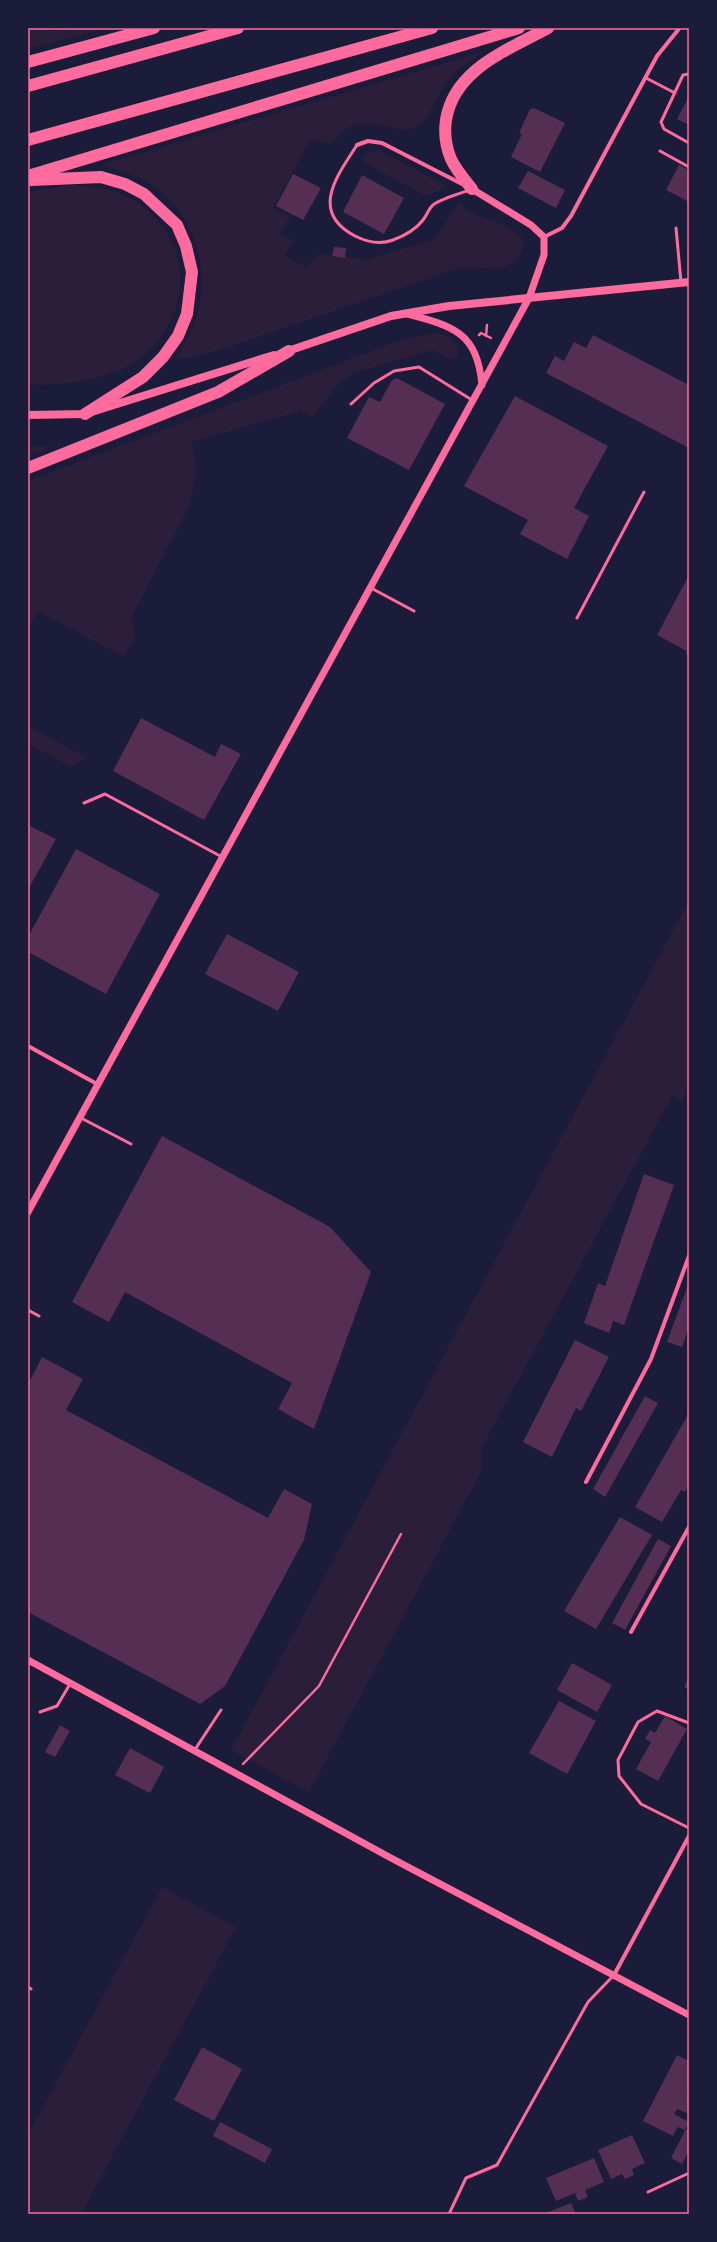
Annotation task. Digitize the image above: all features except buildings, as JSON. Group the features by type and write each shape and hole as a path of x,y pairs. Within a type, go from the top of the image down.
{"highway":[{"path":"28,62 154,28"},
{"path":"28,86 238,28"},
{"path":"28,140 432,28"},
{"path":"28,176 519,28"},
{"path":"472,189 451,158 446,141 445,129 452,99 460,86 472,72 548,28"},
{"path":"28,180 101,177 125,184 144,194 177,226 188,252 192,272 191,296 187,314 178,336 163,357 143,377 85,414"},
{"path":"28,468 218,392 288,351"}],"main road":[{"path":"28,415 85,414 288,351 391,316 449,306 685,282"}],"street":[{"path":"544,237 562,228 571,216 646,78 667,42 678,30"},
{"path":"28,1212 529,298 544,255 544,237 531,225 472,189 382,143 368,141 357,145"},
{"path":"406,314 439,322 469,342 473,346 480,364 482,385"},
{"path":"28,1046 97,1084"},
{"path":"586,1482 651,1359 689,1256"},
{"path":"631,1632 689,1527"},
{"path":"28,1660 392,1858 689,2015"},
{"path":"614,1975 689,1836"}],"lane":[{"path":"689,74 684,75 661,122 664,129 689,143"},
{"path":"646,78 675,93"},
{"path":"357,145 334,184 329,200 330,211 335,220 346,232 365,241 377,243 392,241 406,234 422,221 434,204 472,189"},
{"path":"660,151 689,167"},
{"path":"676,228 685,282"},
{"path":"351,404 374,383 394,371 419,367 473,401"},
{"path":"577,618 644,492"},
{"path":"371,588 414,611"},
{"path":"84,803 105,794 222,857"},
{"path":"79,1117 131,1144"},
{"path":"28,1310 39,1316"},
{"path":"40,1712 57,1706 70,1683"},
{"path":"194,1750 221,1710"},
{"path":"689,1723 657,1711 638,1722 618,1760 619,1776 641,1804 689,1828"},
{"path":"449,2214 466,2178 497,2165 588,2002 614,1975"},
{"path":"648,2192 687,2174"}],"path":[{"path":"486,336 487,325"},
{"path":"479,335 481,333 491,338"},
{"path":"235,1773 319,1686 401,1534"}],"shaded area":[{"path":"28,28 54,31 102,28 100,30 28,49"},
{"path":"483,52 463,66 450,78 428,115 419,126 415,128 400,129 377,124 362,123 346,129 332,143 328,144 311,138 273,208 290,216 280,234 293,241 285,256 307,267 318,254 366,260 435,239 459,202 465,209 502,224 514,231 521,239 523,249 516,262 500,269 463,267 216,351 185,359 175,358 189,336 198,312 201,287 200,262 194,237 182,215 166,195 144,180 122,171 100,165"},
{"path":"378,150 443,184 445,188 428,195 422,194 362,161 366,153"},
{"path":"70,185 94,187 117,192 131,199 151,214 166,232 176,252 180,273 179,295 172,317 161,337 144,355 132,363 104,376 89,380 42,385 28,384 28,192"},
{"path":"439,333 450,338 458,347 458,356 450,360 433,350 353,373 336,386 313,417 301,411 191,442 197,471 189,506 132,616 135,637 124,657 38,611 28,629 28,481 406,338"},
{"path":"28,446 30,446 52,447 28,456"},
{"path":"28,726 86,757 71,767 28,744"},
{"path":"689,901 689,1088 682,1101 672,1096 481,1449 481,1472 309,1792 231,1750"},
{"path":"162,1887 236,1927 81,2214 28,2214 28,2135"}]}
